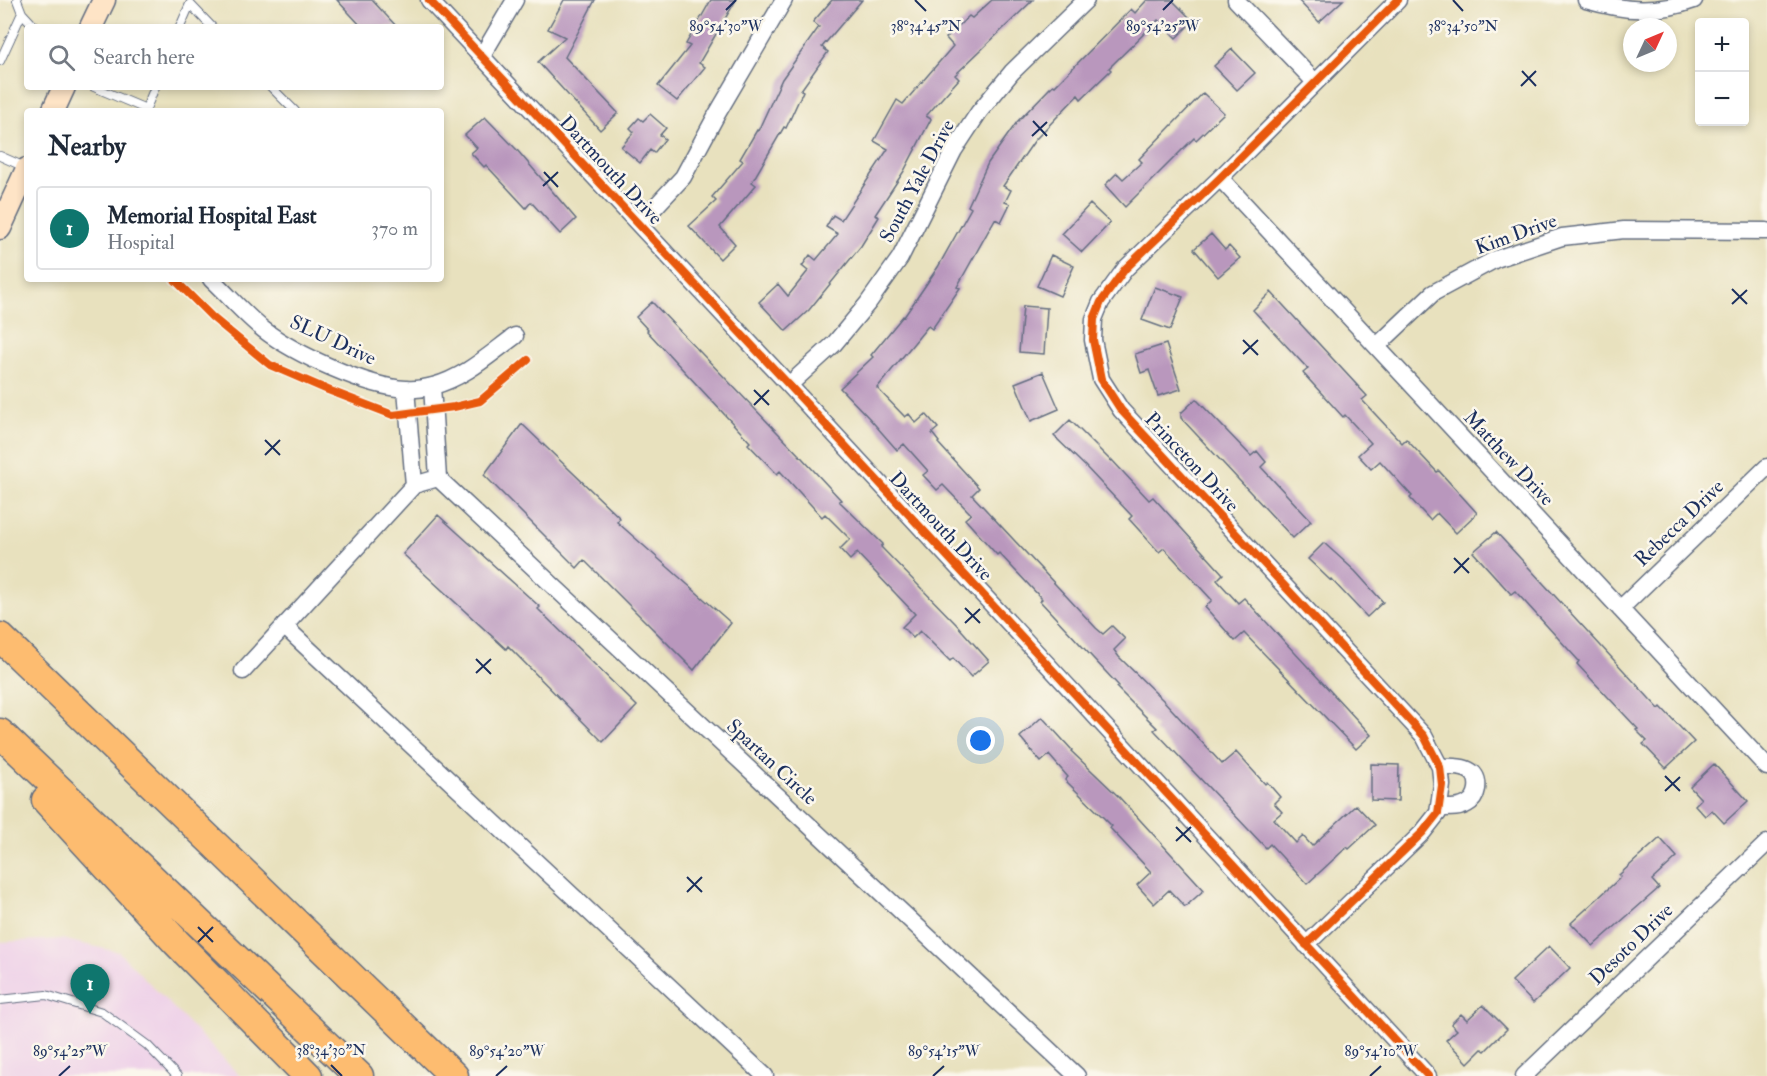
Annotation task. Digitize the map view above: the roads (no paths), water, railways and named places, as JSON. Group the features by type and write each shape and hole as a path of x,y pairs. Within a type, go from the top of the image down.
{"highway":[{"path":"0,637 454,1076"},
{"path":"0,733 359,1076"},
{"path":"0,750 176,942 308,1076"}],"main road":[{"path":"93,24 104,0"},
{"path":"54,108 63,90"},
{"path":"0,228 24,175"}],"street":[{"name":"Dartmouth Drive","path":"429,0 789,385 1428,1076"},
{"path":"482,56 515,0"},
{"path":"639,224 683,177 784,0"},
{"name":"South Yale Drive","path":"789,385 834,344 868,303 900,258 954,150 979,112 1012,72 1086,0"},
{"path":"1236,0 1315,82"},
{"name":"Princeton Drive","path":"1306,945 1423,832 1438,813 1442,785 1440,767 1425,736 1121,410 1101,379 1093,340 1094,319 1101,302 1125,269 1220,178 1398,0"},
{"path":"1586,0 1610,7 1658,10 1694,0"},
{"name":"Matthew Drive","path":"1220,178 1767,767"},
{"name":"Kim Drive","path":"1377,346 1433,293 1496,259 1562,237 1624,230 1767,231"},
{"name":"SLU Drive","path":"215,282 265,330 292,348 354,377 406,389 432,386 454,379 514,336"},
{"path":"243,670 414,485 438,478 432,386"},
{"path":"406,389 414,485"},
{"name":"Rebecca Drive","path":"1620,609 1767,467"},
{"name":"Spartan Circle","path":"438,478 1077,1076"},
{"path":"284,626 765,1076"},
{"path":"1439,808 1456,808 1467,804 1476,796 1478,782 1472,772 1457,766 1440,767"},
{"name":"Desoto Drive","path":"1524,1076 1767,843"}],"lane":[{"path":"17,0 22,13 32,24"},
{"path":"181,24 190,4 209,24"},
{"path":"0,61 22,13"},
{"path":"101,90 141,108"},
{"path":"146,108 154,90"},
{"path":"275,90 292,108"},
{"path":"0,156 24,170"},
{"path":"0,1000 46,995 102,1012 147,1045 177,1076"}],"place":[{"name":"Memorial Hospital East","path":"90,1014"}]}
